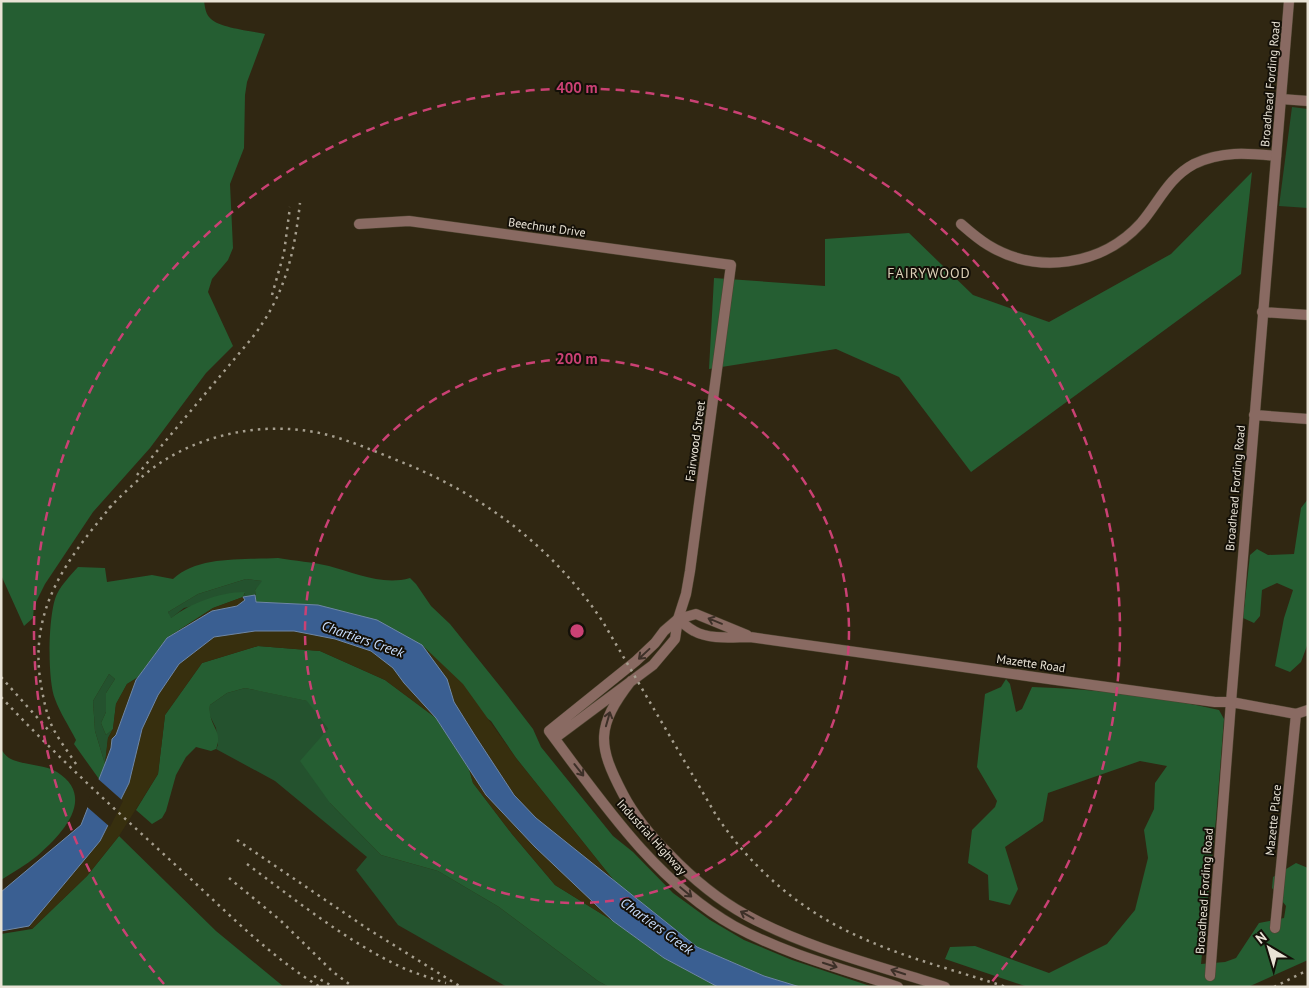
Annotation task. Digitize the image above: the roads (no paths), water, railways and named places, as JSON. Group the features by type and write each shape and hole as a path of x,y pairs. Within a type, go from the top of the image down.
{"street":[{"name":"Broadhead Fording Road","path":"1210,976 1262,312 1289,1"},
{"path":"1281,99 1308,101"},
{"path":"961,224 987,245 1014,257 1041,263 1069,262 1093,255 1125,238 1142,221 1167,186 1194,165 1212,157 1238,153 1276,156"},
{"name":"Beechnut Drive","path":"358,224 409,221 731,265"},
{"name":"Fairwood Street","path":"552,735 653,665 675,639 690,571 731,265"},
{"path":"1262,312 1308,315"},
{"path":"1254,415 1308,419"},
{"name":"Mazette Road","path":"678,619 696,614 750,637"},
{"name":"Fairwood Street","path":"552,735 636,661 678,619"},
{"name":"Mazette Road","path":"678,619 695,632 709,636 750,637 943,665 1231,702 1296,714 1308,710"},
{"name":"Industrial Highway","path":"631,681 610,710 604,741 607,759 634,813 662,847 694,879 744,914 771,927 814,944 945,987"},
{"name":"Mazette Place","path":"1275,928 1296,714"},
{"name":"Industrial Highway","path":"552,735 639,845 678,885 706,907 733,925 769,943 898,987"}],"water":[{"name":"Chartiers Creek","path":"255,595 256,602 318,605 377,620 422,645 447,679 454,702 514,795 536,818 697,947 764,976 800,987 718,987 664,958 613,921 535,847 486,795 436,718 393,668 371,651 335,639 294,631 255,631 214,637 179,664 158,695 142,729 129,783 100,841 29,926 1,931 1,892 81,825 111,748 112,739 116,735 136,680 167,638 212,611 237,606 245,600 243,597"}],"railway":[{"path":"137,475 252,338 273,306 291,257 300,203"},
{"path":"272,295 284,253 290,207"},
{"path":"109,508 146,473 178,452 218,437 260,429 303,430 333,436 430,474 487,507 513,526 562,570 583,595 603,622 716,815 730,835 762,871 799,902 862,938 915,959 1006,987"},
{"path":"76,764 55,732 46,709 38,658 40,632 46,609 67,565 96,524 113,504"},
{"path":"1,677 51,733"},
{"path":"1,697 45,742 231,917 265,947 320,987"},
{"path":"237,840 368,929 461,987"},
{"path":"247,864 322,920 362,946 403,968 446,983"},
{"path":"229,878 280,920 332,971 353,987"},
{"path":"1274,987 1308,970"},
{"path":"314,976 334,987"}],"district":[{"name":"FAIRYWOOD","path":"929,273"}]}
